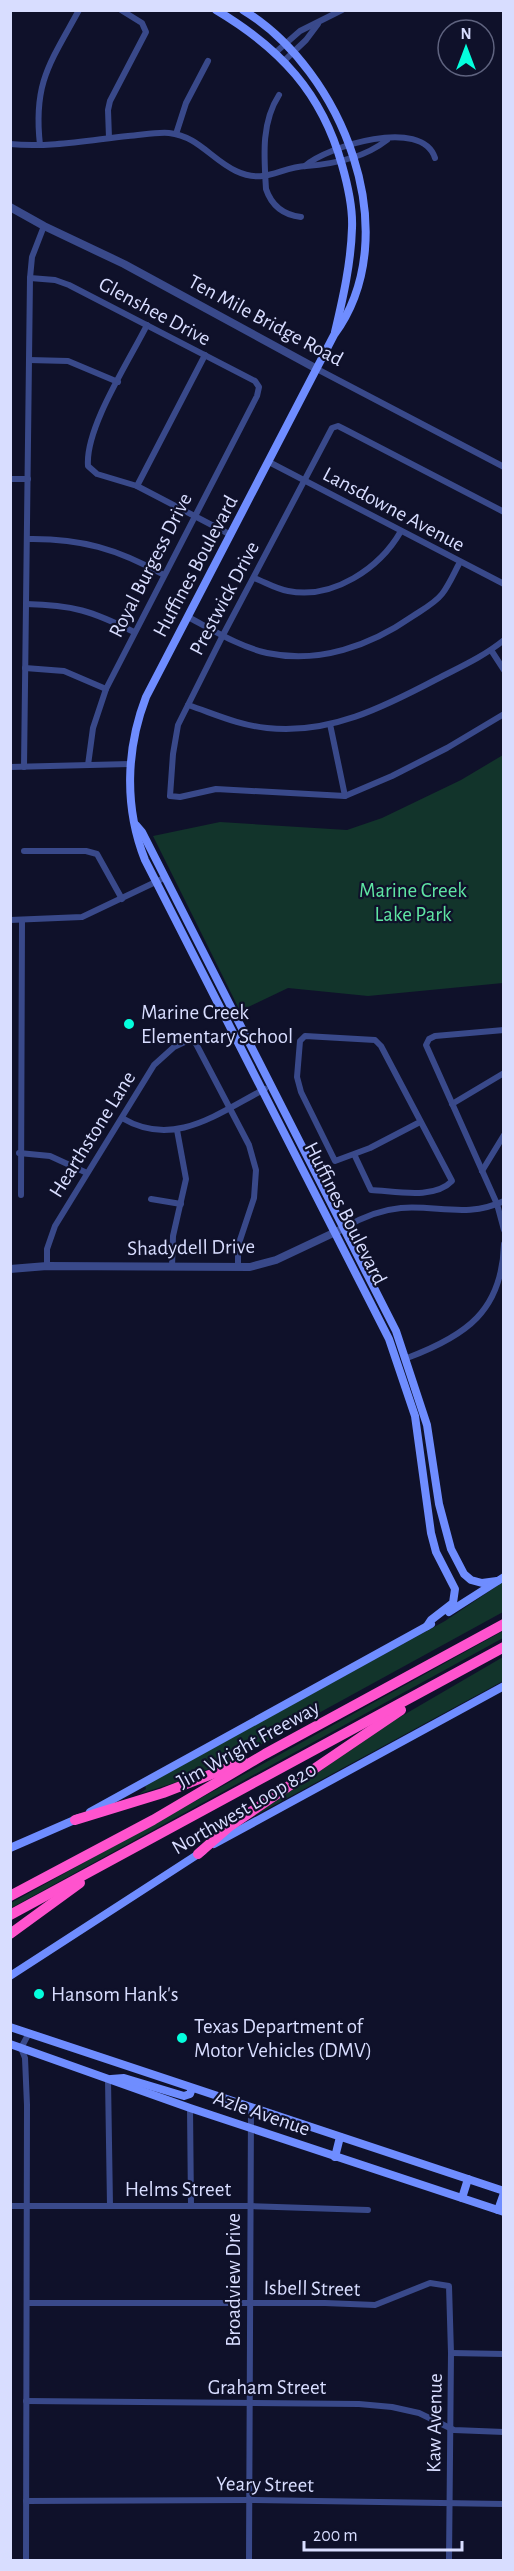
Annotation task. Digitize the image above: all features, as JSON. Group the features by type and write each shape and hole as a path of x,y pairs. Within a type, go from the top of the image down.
{"highway":[{"name":"Jim Wright Freeway","path":"10,1896 153,1820 266,1754 504,1624"},
{"name":"Jim Wright Freeway","path":"10,1915 504,1647"},
{"path":"198,1854 230,1826 401,1710 451,1683 456,1673"},
{"path":"75,1820 163,1793 266,1754"},
{"path":"10,1934 77,1886 87,1874"},
{"path":"10,1888 32,1885"}],"main road":[{"name":"Huffines Boulevard","path":"216,10 255,34 276,52 319,106 328,123 347,183 352,227 348,274 334,335"},
{"name":"Huffines Boulevard","path":"243,10 285,43 323,89 340,118 350,146 364,208 363,258 353,302 346,319 334,335 146,697 136,725 130,764 130,789 136,837 215,975 266,1088"},
{"name":"Huffines Boulevard","path":"160,880 206,980 266,1088 340,1230 402,1359 427,1425 439,1504 451,1550 464,1574 471,1580 482,1583 500,1579"},
{"name":"Huffines Boulevard","path":"402,1359 421,1447 427,1506 436,1552 453,1584 455,1596 448,1609 430,1620 427,1626"},
{"path":"427,1506 439,1504"},
{"path":"10,1848 75,1820 427,1626 500,1579"},
{"name":"Northwest Loop 820","path":"10,1976 198,1854 504,1686"},
{"name":"Azle Avenue","path":"10,2027 504,2192"},
{"name":"Azle Avenue","path":"10,2044 190,2108 501,2211"},
{"path":"108,2079 124,2078 184,2096 190,2094 192,2088"},
{"path":"335,2157 340,2137"},
{"path":"462,2198 468,2179"},
{"path":"501,2211 504,2192"}],"street":[{"path":"40,145 38,112 41,87 79,10"},
{"path":"109,138 110,101 146,32 142,23 121,10"},
{"path":"276,52 300,31 342,10"},
{"path":"284,61 321,21"},
{"path":"176,134 182,113 208,61"},
{"path":"279,94 267,121 266,189 273,204 285,213 302,217"},
{"path":"10,144 40,145 159,133 176,134 198,143 233,170 265,176 353,158 397,137 410,138 432,149 435,158"},
{"path":"305,166 323,153 367,140 387,140"},
{"name":"Ten Mile Bridge Road","path":"10,207 44,226 117,260 504,467"},
{"path":"24,767 30,278 32,257 44,226"},
{"name":"Glenshee Drive","path":"30,278 45,278 69,285 255,381 259,387"},
{"path":"147,326 95,427 89,449 88,466 97,474 137,486 231,535"},
{"path":"137,486 205,355"},
{"path":"29,360 68,361 118,382"},
{"name":"Royal Burgess Drive","path":"88,765 93,728 106,689 257,396 259,387"},
{"name":"Prestwick Drive","path":"345,796 216,789 180,797 170,796 176,735 188,705 332,428 336,426 504,512"},
{"name":"Lansdowne Avenue","path":"270,462 504,584"},
{"path":"10,478 28,479"},
{"path":"254,578 288,591 324,590 375,564 388,551 401,531"},
{"path":"27,539 87,543 119,552 164,575"},
{"path":"188,617 223,635 265,652 291,657 334,654 398,627 420,612 441,596 460,562"},
{"path":"26,604 75,607 93,612 134,632"},
{"path":"188,705 237,723 269,729 302,728 330,723 377,710 491,650 504,640"},
{"path":"491,650 504,670"},
{"path":"26,668 64,671 106,689"},
{"path":"330,723 345,796 438,753 504,714"},
{"path":"10,767 130,764"},
{"path":"24,850 86,851 97,854 122,899"},
{"path":"10,920 82,917 160,880"},
{"path":"21,1196 19,1153 22,920"},
{"path":"206,980 215,975"},
{"path":"504,1030 435,1036 429,1039 426,1045 482,1171 500,1202 504,1230"},
{"name":"Huffines Boulevard","path":"354,1154 335,1161 312,1117 297,1077 300,1041 305,1036 375,1040 381,1046 420,1122"},
{"name":"Hearthstone Lane","path":"47,1266 50,1237 87,1173 154,1065 174,1047 193,1038 229,1107"},
{"path":"452,1104 504,1073"},
{"path":"122,1118 152,1130 177,1131 201,1122 266,1088"},
{"path":"229,1107 249,1145 256,1170 254,1198 238,1246 238,1267"},
{"path":"420,1122 452,1181 444,1190 431,1193 371,1190 354,1154 420,1122"},
{"path":"172,1267 173,1236 186,1179 177,1131"},
{"path":"482,1171 504,1135"},
{"path":"19,1153 50,1156 87,1173"},
{"path":"151,1199 181,1204"},
{"name":"Shadydell Drive","path":"10,1269 47,1266 238,1267 276,1260 363,1217 381,1211 402,1208 459,1211 500,1202"},
{"path":"402,1359 438,1346 465,1330 483,1312 496,1290 503,1262 504,1244"},
{"path":"26,2560 27,2105 25,2058 21,2048 29,2033"},
{"path":"10,2050 21,2048"},
{"path":"108,2079 110,2206"},
{"name":"Broadview Drive","path":"249,2560 251,2107"},
{"path":"190,2108 192,2206"},
{"name":"Helms Street","path":"10,2206 250,2206 368,2210"},
{"name":"Isbell Street","path":"27,2303 375,2305 430,2283 449,2286"},
{"name":"Kaw Avenue","path":"449,2286 451,2353 449,2560"},
{"path":"451,2353 504,2354"},
{"name":"Graham Street","path":"26,2401 359,2404 392,2407 419,2413 450,2429 504,2432"},
{"name":"Yeary Street","path":"26,2501 250,2500 504,2504"}],"green space":[{"name":"Marine Creek Lake Park","path":"503,755 503,983 368,996 288,988 240,1011 153,836 220,822 347,830 382,818 461,780"},
{"path":"503,1582 503,1612 244,1754 180,1781 139,1794 146,1789 145,1785 445,1621"},
{"path":"503,1631 503,1638 11,1908 11,1903"},
{"path":"503,1657 503,1681 249,1819 395,1720"}],"place":[{"name":"Marine Creek Elementary School","path":"129,1024"},
{"name":"Hansom Hank's","path":"39,1994"},
{"name":"Texas Department of Motor Vehicles (DMV)","path":"182,2038"}]}
